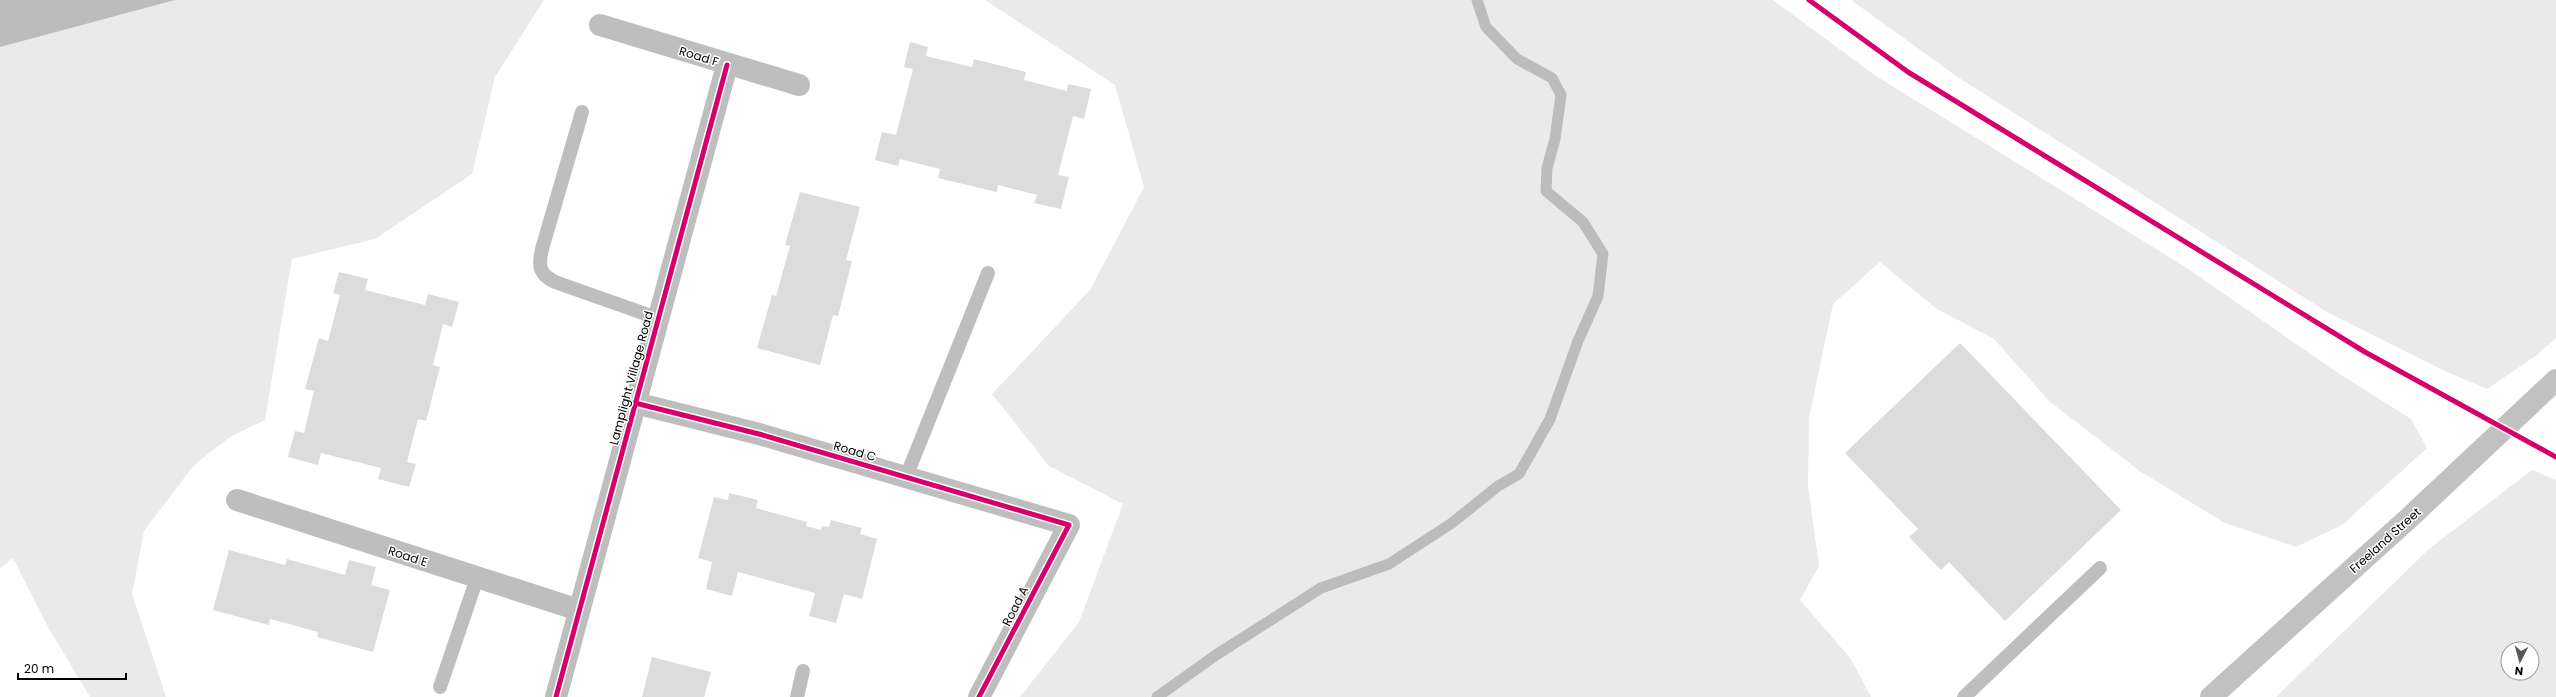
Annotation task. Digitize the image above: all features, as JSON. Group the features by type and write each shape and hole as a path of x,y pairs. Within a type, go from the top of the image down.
{"main road":[{"name":"Freeland Street","path":"2211,697 2409,518 2556,380"}],"street":[{"name":"Road F","path":"600,25 727,65 799,84"},
{"name":"Lamplight Village Road","path":"556,697 657,318 727,65"},
{"name":"Road C","path":"635,403 759,434 1069,525"},
{"name":"Road E","path":"237,500 579,610"},
{"name":"Road A","path":"980,697 1069,525"}],"lane":[{"path":"582,112 542,249 541,271 544,276 555,282 657,318"},
{"path":"906,477 988,274"},
{"path":"1964,697 2100,568"},
{"path":"440,687 477,578"},
{"path":"797,697 803,671"}],"shaded area":[{"path":"0,0 544,0 495,77 472,174 375,239 292,259 265,420 230,437 194,465 144,531 132,594 166,697 90,697 48,627 13,558 0,568"},
{"path":"0,0 175,0 0,47"},
{"path":"985,0 1773,0 1876,76 2187,268 2332,369 2411,419 2427,448 2342,525 2296,547 2225,523 2141,472 2049,401 1994,339 1937,309 1880,262 1833,304 1809,418 1808,486 1819,566 1800,600 1851,659 1871,697 1020,697 1079,622 1123,504 1049,466 992,394 1090,290 1144,187 1115,85"},
{"path":"1851,0 2556,0 2556,338 2537,355 2487,389 2447,372 2327,312 1959,78"},
{"path":"2532,470 2556,480 2556,697 2276,697 2430,548"}],"building":[{"path":"910,42 928,47 926,56 972,67 974,59 1026,72 1024,80 1067,91 1068,84 1091,89 1084,119 1073,116 1058,175 1069,177 1061,209 1034,203 1037,195 998,185 997,192 938,178 940,169 900,159 898,166 875,160 882,132 896,135 913,69 904,67"},
{"path":"800,192 860,207 846,260 852,261 838,316 833,315 820,365 757,348 772,295 776,296 790,246 785,245"},
{"path":"339,272 368,279 365,290 425,305 428,294 459,302 452,327 443,324 433,365 440,367 426,421 418,419 407,462 416,464 409,487 378,479 381,468 321,453 318,465 288,457 295,431 304,433 314,391 305,389 319,338 328,341 340,295 333,293"},
{"path":"1960,343 2121,510 2005,621 1949,562 1941,570 1909,537 1918,529 1845,453"},
{"path":"729,493 758,500 756,508 807,522 806,526 821,530 822,526 829,527 831,520 862,528 860,534 877,539 862,599 844,594 836,623 809,616 815,593 738,572 732,596 706,589 712,562 698,558 714,497 728,500"},
{"path":"229,550 285,565 287,559 345,575 349,560 376,567 371,585 390,590 373,652 317,637 318,632 270,619 269,625 213,610"},
{"path":"652,657 711,672 704,697 642,697"}],"waterway":[{"path":"1157,697 1216,655 1321,588 1389,564 1452,523 1498,486 1519,474 1550,419 1578,341 1598,296 1603,254 1583,222 1546,191 1547,168 1555,139 1561,95 1552,78 1517,59 1486,27 1477,0"}],"cycle path":[{"path":"1809,0 1908,72 2365,352 2556,457"},
{"path":"556,697 727,65"},
{"path":"635,403 759,434 1069,525 979,697"}]}
